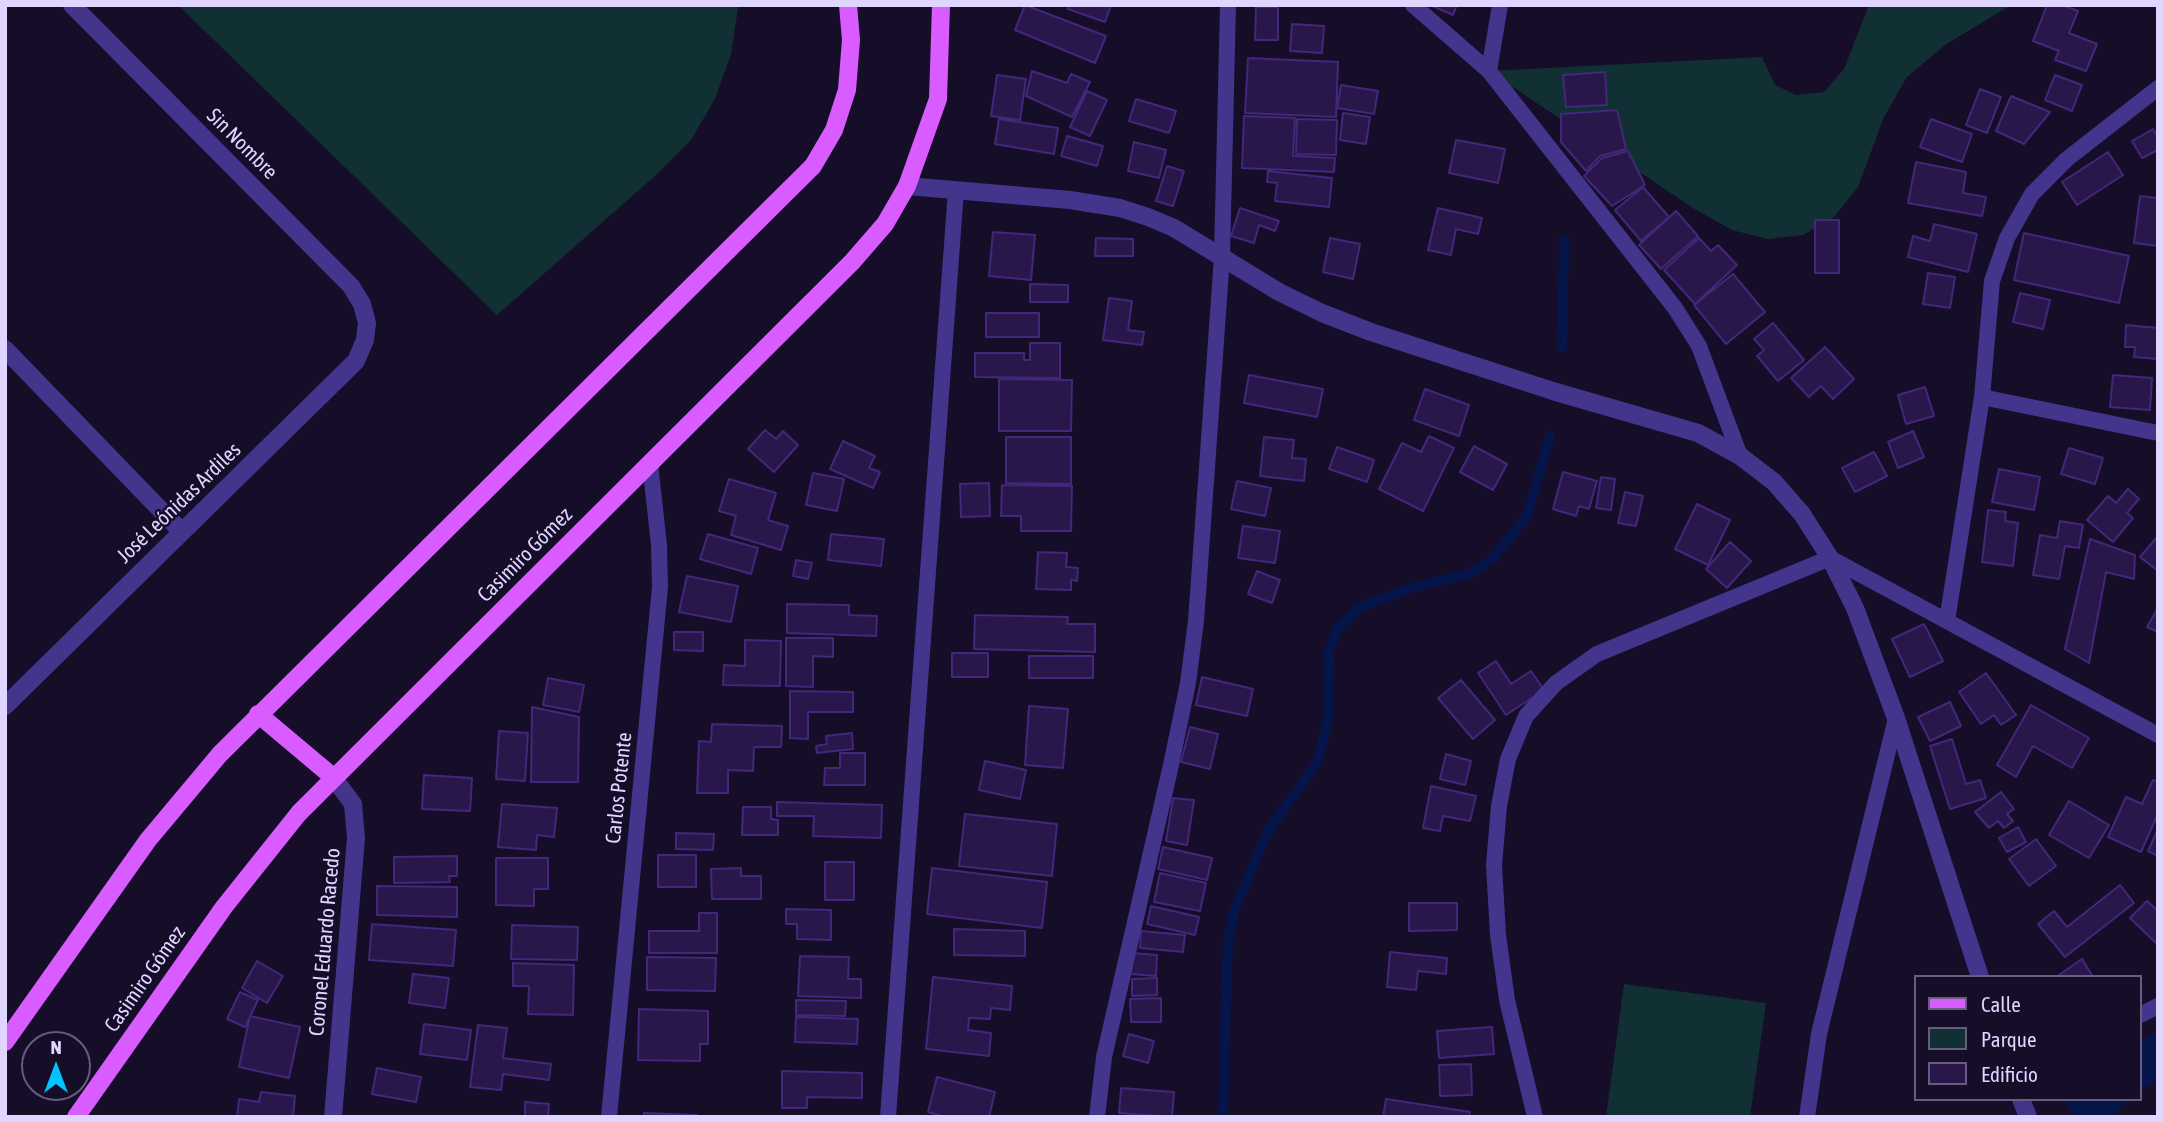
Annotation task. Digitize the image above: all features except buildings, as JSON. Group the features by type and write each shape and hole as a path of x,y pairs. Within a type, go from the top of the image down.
{"main road":[{"path":"5,1042 148,839 182,796 258,714 813,166 834,130 847,90 851,40 848,5"},
{"name":"Casimiro Gómez","path":"76,1117 253,869 333,777 852,262 885,224 907,186 938,99 941,5"},
{"path":"258,714 333,777"}],"street":[{"name":"Sin Nombre","path":"72,5 351,286 362,304 368,323"},
{"path":"907,186 1070,200 1120,208 1174,228 1279,292 1371,332 1556,392 1698,433 1740,456 1774,482 1802,514 1830,558 1855,608 1896,718 1979,975"},
{"name":"José Leónidas Ardiles","path":"5,706 356,361 365,340 368,323"},
{"path":"5,349 182,532"},
{"name":"Coronel Eduardo Racedo","path":"333,777 353,804 356,838 333,1117"}],"lane":[{"path":"1097,1117 1114,1003 1188,683 1196,621 1222,257 1228,5"},
{"path":"1413,5 1489,71 1675,308 1699,346 1740,456"},
{"path":"1489,71 1500,5"},
{"path":"1947,621 1982,397 1992,281 2007,238 2032,194 2067,159 2158,88"},
{"path":"888,1117 956,190"},
{"path":"1982,397 2158,433"},
{"name":"Carlos Potente","path":"609,1117 660,587 659,545 650,463"},
{"path":"1535,1117 1507,1000 1497,935 1494,865 1499,806 1508,759 1526,716 1556,683 1597,654 1830,558 2158,735"},
{"path":"1807,1117 1819,1034 1896,718"},
{"path":"2142,1014 2158,1006"}],"green space":[{"path":"178,5 738,5 738,8 731,54 715,99 691,140 655,176 497,315"},
{"path":"1869,5 2011,5 1945,45 1907,77 1884,117 1858,187 1834,217 1803,235 1768,239 1732,230 1693,208 1489,71 1762,57 1775,85 1796,95 1824,92 1844,69"},
{"path":"1624,984 1766,1003 1750,1117 1606,1117"}],"shaded area":[{"path":"2158,1031 2158,1081 2142,1089 2142,1039"},
{"path":"2066,1101 2128,1101 2112,1117 2074,1117"}],"waterway":[{"path":"1562,347 1564,241"},
{"path":"1223,1117 1228,942 1234,911 1268,831 1318,761 1328,719 1329,651 1337,629 1359,607 1411,588 1471,573 1493,558 1527,516 1550,436"}]}
